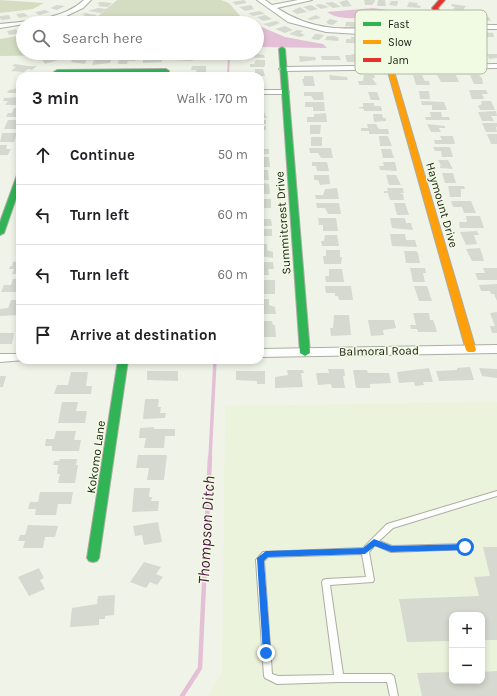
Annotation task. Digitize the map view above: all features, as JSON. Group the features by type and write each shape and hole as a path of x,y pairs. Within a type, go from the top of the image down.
{"street":[{"path":"55,16 78,8 88,0"},
{"path":"260,0 298,23 326,30 355,32"},
{"path":"271,7 310,0"},
{"path":"436,10 435,8 439,0"},
{"path":"0,26 16,23"},
{"name":"Summitcrest Drive","path":"282,49 305,353"},
{"path":"487,66 497,66"},
{"path":"283,69 355,68"},
{"path":"129,72 166,72"},
{"name":"Haymount Drive","path":"392,74 471,350"},
{"path":"264,92 285,92"},
{"path":"0,233 16,188"},
{"name":"Balmoral Road","path":"264,354 497,349"},
{"path":"0,358 16,358"},
{"name":"Kokomo Lane","path":"93,558 122,364"}],"lane":[{"path":"394,696 391,678 277,680 268,676 260,560 266,554 365,551 390,526 497,493"},
{"path":"374,542 391,549 465,547"},
{"path":"339,678 326,582 370,580 365,551"}],"shaded area":[{"path":"0,0 44,3 33,9 0,13"},
{"path":"117,0 221,0 229,3 240,16 98,16"},
{"path":"373,8 388,10 355,10 355,18 341,17 327,12"},
{"path":"264,28 285,37 323,44 327,48 264,47"},
{"path":"16,36 16,56 0,56 0,39"},
{"path":"497,402 497,696 208,696 222,672 225,406"}],"building":[{"path":"244,0 247,3 236,5 232,2"},
{"path":"347,0 352,6 343,7 339,2"},
{"path":"364,0 375,1 372,5 365,5"},
{"path":"378,0 385,0 386,6 377,6"},
{"path":"391,1 398,1 397,6 389,5"},
{"path":"100,2 112,3 108,7 98,6 100,4 97,4"},
{"path":"333,2 341,7 333,8 325,3"},
{"path":"409,2 418,3 417,5 421,6 420,8 407,7"},
{"path":"320,4 329,7 321,9 315,5"},
{"path":"452,4 466,6 463,10 453,9 455,7 451,6"},
{"path":"57,5 65,6 57,10 50,8"},
{"path":"251,5 254,9 245,11 239,7"},
{"path":"311,5 318,9 310,11 303,7"},
{"path":"300,7 307,12 297,14 292,11"},
{"path":"98,8 107,9 101,13 88,11"},
{"path":"45,10 50,12 39,15 35,12"},
{"path":"260,11 265,14 253,16 248,13"},
{"path":"24,13 28,16 18,16 16,14"},
{"path":"86,13 97,15 84,16 85,15 82,14"},
{"path":"9,15 11,19 1,20 0,18 0,16"},
{"path":"265,15 272,19 264,21 264,16 261,16"},
{"path":"316,15 321,18 311,20 307,19"},
{"path":"487,17 489,17 491,21 487,21"},
{"path":"330,19 338,21 333,25 327,24 328,23 326,22"},
{"path":"276,21 280,23 270,27 264,24"},
{"path":"346,22 355,22 355,27 345,26"},
{"path":"285,26 293,30 285,33 275,29"},
{"path":"16,29 16,34 9,35 7,31"},
{"path":"297,30 303,31 300,33 305,35 300,37 289,34"},
{"path":"487,33 493,33 494,37 487,37"},
{"path":"315,34 324,35 319,40 311,39"},
{"path":"327,36 339,38 338,41 325,40"},
{"path":"351,37 355,37 355,43 346,43 346,39 351,39"},
{"path":"351,54 355,54 355,62 347,62 345,55 352,55"},
{"path":"487,54 497,54 497,58 489,59"},
{"path":"299,56 315,57 316,60 300,62"},
{"path":"321,56 339,56 341,60 322,60"},
{"path":"43,60 58,60 45,64"},
{"path":"72,60 86,60 85,64 71,62"},
{"path":"94,60 111,60 110,63 92,65"},
{"path":"119,60 136,60 128,61 127,64 118,64"},
{"path":"143,60 162,60 162,62 143,63"},
{"path":"172,60 194,60 192,61"},
{"path":"256,60 265,60 264,67 250,67 250,64 254,64"},
{"path":"15,64 37,66 32,70 28,69 24,72 11,71 16,67 12,66"},
{"path":"192,66 206,66 206,72 196,72 196,70 191,70"},
{"path":"255,69 263,69 264,72 255,72"},
{"path":"329,75 347,77 348,80 330,80"},
{"path":"364,75 374,75 375,78 372,78 377,85 359,85 358,81 363,81"},
{"path":"413,75 422,75 425,81 429,81 430,85 416,85"},
{"path":"437,75 456,75 459,82 441,82"},
{"path":"470,75 479,75 482,78 483,84 474,84"},
{"path":"304,76 313,76 315,86 304,86 302,79 304,79"},
{"path":"16,88 16,93 7,93 9,90"},
{"path":"469,90 486,90 488,94 482,94 484,99 472,99"},
{"path":"419,91 429,91 430,99 420,99"},
{"path":"304,92 323,92 324,100 314,100 311,96 304,96"},
{"path":"368,92 377,92 380,100 371,100"},
{"path":"16,97 16,105 5,105 8,101 3,101 4,98"},
{"path":"421,101 444,102 447,110 432,110 432,105 422,105"},
{"path":"481,101 491,101 495,110 480,110 478,106 482,104"},
{"path":"305,102 324,102 325,111 313,111 313,107 305,107"},
{"path":"363,103 374,103 374,106 381,106 382,111 364,111 364,109 359,108 363,107"},
{"path":"14,108 16,108 16,117 6,117 8,113 12,113"},
{"path":"496,111 497,116 491,116 494,121 482,121 478,112"},
{"path":"430,112 441,112 442,117 449,117 450,120 426,120 425,117 431,117"},
{"path":"326,113 327,122 307,122 307,117 314,117 314,114"},
{"path":"373,114 382,114 383,118 386,118 386,121 374,122"},
{"path":"8,120 16,120 16,129 4,129"},
{"path":"482,123 497,123 497,132 486,132"},
{"path":"367,124 376,124 379,129 388,129 389,134 369,134 369,131 361,131 361,128 368,128"},
{"path":"427,124 445,126 445,128 439,128 441,132 431,132"},
{"path":"310,125 321,125 320,134 310,134"},
{"path":"2,133 16,133 14,142 0,142"},
{"path":"487,134 497,134 497,144 491,144"},
{"path":"379,136 388,136 392,146 380,146"},
{"path":"440,136 453,136 455,144 435,144 434,140 442,140"},
{"path":"311,137 322,137 322,146 311,146"},
{"path":"0,145 7,145 6,149 11,149 8,155 0,155"},
{"path":"433,147 450,147 453,157 442,157 441,151 435,151"},
{"path":"309,148 331,148 333,158 321,158 318,153 310,153"},
{"path":"264,149 269,149 269,154 264,154"},
{"path":"381,149 391,149 394,158 383,158"},
{"path":"264,157 269,157 270,167 264,167"},
{"path":"438,160 448,160 453,169 440,168 441,166"},
{"path":"312,162 327,162 329,171 317,171 316,166 312,166"},
{"path":"383,162 395,162 397,171 380,170 379,166 384,166"},
{"path":"264,170 268,170 269,180 264,180"},
{"path":"442,173 453,173 456,183 445,183"},
{"path":"314,175 329,175 330,184 320,185 318,180 314,180"},
{"path":"386,175 396,175 401,185 389,185"},
{"path":"264,183 269,184 270,194 264,194"},
{"path":"448,186 464,186 465,189 461,189 461,197 450,197"},
{"path":"337,188 339,199 316,199 315,195 323,195 325,189"},
{"path":"387,188 403,188 404,193 399,193 403,194 404,200 390,200 388,193 384,193 384,191 388,191"},
{"path":"264,199 271,199 271,208 264,208"},
{"path":"451,201 471,201 476,213 464,213 462,207 453,207"},
{"path":"316,203 339,203 341,214 328,214 325,208 317,208"},
{"path":"394,203 405,203 409,215 397,215"},
{"path":"466,216 480,216 484,228 460,228 459,222 467,222"},
{"path":"318,218 336,218 338,231 323,231 323,225 319,225"},
{"path":"390,218 405,218 406,223 411,223 413,230 392,228"},
{"path":"264,219 271,219 272,226 264,226"},
{"path":"264,229 272,229 272,236 264,236"},
{"path":"477,231 479,235 474,235 477,244 466,245 460,232"},
{"path":"390,234 405,234 406,240 415,240 417,247 392,246"},
{"path":"325,235 337,235 339,246 322,246 321,241 324,241"},
{"path":"264,244 267,244 267,250 273,252 273,258 264,257"},
{"path":"480,248 484,261 472,261 466,249"},
{"path":"326,250 340,250 340,257 342,257 341,264 324,264 323,256 326,256"},
{"path":"404,251 416,251 418,253 420,263 406,263"},
{"path":"13,262 16,262 16,274 12,274 14,269 9,269"},
{"path":"264,262 273,262 274,269 268,269 269,275 264,275"},
{"path":"410,268 425,268 426,273 423,273 425,282 413,282"},
{"path":"483,268 497,268 497,280 478,280 475,273 485,273"},
{"path":"329,269 342,269 344,282 326,282 325,276 329,276"},
{"path":"13,279 16,279 16,292 1,292 4,285 11,285"},
{"path":"264,280 275,280 275,294 264,294"},
{"path":"497,284 497,301 494,294 491,294 490,291 481,291 479,285"},
{"path":"325,286 351,286 353,300 339,300 338,296 335,296 335,293 326,293"},
{"path":"414,286 427,286 432,301 419,301"},
{"path":"264,299 269,299 269,305 275,307 276,314 264,314"},
{"path":"11,300 16,300 16,315 0,316 0,309 8,308"},
{"path":"497,312 497,333 492,333 490,326 495,326 490,313"},
{"path":"413,313 429,313 430,320 433,320 437,332 418,332 417,329 411,329 410,325 416,325"},
{"path":"334,315 349,315 351,335 331,336 330,328 333,328"},
{"path":"368,320 394,320 396,328 383,330 384,335 371,336"},
{"path":"264,321 272,321 273,325 275,325 276,337 264,337"},
{"path":"0,333 14,333 12,344 0,344"},
{"path":"470,367 474,380 439,381 436,371 457,370 457,368"},
{"path":"429,368 433,382 423,382 424,385 415,386 414,382 399,383 397,372"},
{"path":"479,368 497,369 497,378 482,376"},
{"path":"328,369 344,369 345,376 343,376 345,388 332,388 331,384 318,385 316,373 329,373"},
{"path":"287,370 303,370 304,373 301,373 303,387 275,388 275,377 288,375"},
{"path":"353,370 367,370 368,373 389,373 391,383 370,384 370,388 356,388"},
{"path":"147,371 178,371 178,381 147,380"},
{"path":"236,371 265,371 265,384 257,384 257,381 236,380"},
{"path":"71,372 88,372 86,386 92,386 91,394 54,394 57,385 68,385"},
{"path":"0,376 6,376 3,387 0,387"},
{"path":"145,399 159,399 158,407 161,407 160,413 166,413 165,418 143,419"},
{"path":"62,402 78,402 76,411 87,411 85,423 58,423"},
{"path":"154,427 154,429 175,429 175,436 165,436 164,448 144,448 146,438 139,438 140,428"},
{"path":"56,431 76,431 74,440 81,440 79,451 52,451 52,446 45,446 46,439 54,439"},
{"path":"138,455 167,455 164,480 147,480 149,468 136,468"},
{"path":"60,459 77,459 76,465 78,465 75,483 58,483 60,474 57,474 58,465 53,465 54,461 59,461"},
{"path":"134,488 150,488 149,497 152,497 151,501 159,501 158,511 132,512"},
{"path":"40,492 73,492 71,504 58,504 56,515 35,515 36,509 28,509 30,502 38,502"},
{"path":"158,522 162,542 144,545 142,535 135,536 133,526"},
{"path":"28,525 58,526 55,537 45,537 43,548 23,548 25,541 18,541 20,535 25,535"},
{"path":"483,547 497,547 497,640 485,640 485,612 449,612 449,641 407,642 399,599 479,596 474,577 490,576"},
{"path":"144,562 161,567 156,574 163,577 157,585 150,582 146,588 130,582"},
{"path":"39,568 44,578 40,580 45,589 29,596 18,577"},
{"path":"115,595 114,615 105,616 105,619 99,619 99,625 70,627 72,608 97,604 98,596"},
{"path":"497,671 497,696 422,696 417,673 449,672 449,684 485,684 485,672"}],"waterway":[{"name":"Thompson Ditch","path":"228,72 229,60"},
{"name":"Thompson Ditch","path":"210,458 215,364"},
{"name":"Thompson Ditch","path":"182,696 200,668 210,457"}],"traffic: fast":[{"path":"282,49 305,353"},
{"path":"57,72 166,72"},
{"path":"0,233 16,188"},
{"path":"93,558 122,364"}],"traffic: slow":[{"path":"392,74 471,350"}],"traffic: jam":[{"path":"436,10 435,8 442,0"}],"route":[{"path":"266,653 260,560 266,554 365,551 374,542 391,549 465,547"}]}
